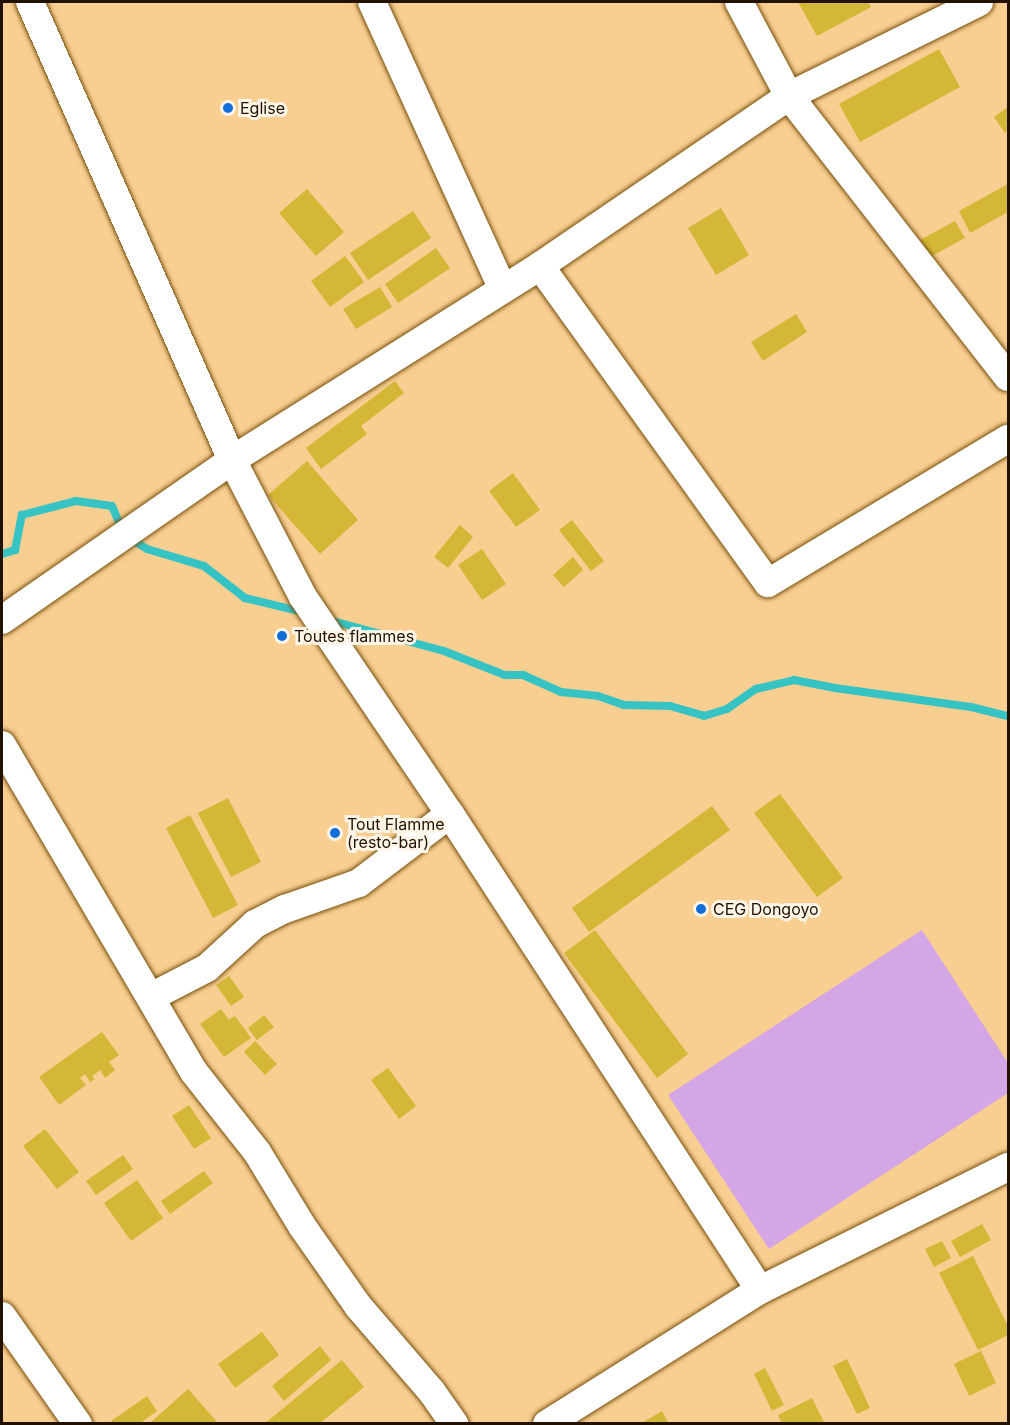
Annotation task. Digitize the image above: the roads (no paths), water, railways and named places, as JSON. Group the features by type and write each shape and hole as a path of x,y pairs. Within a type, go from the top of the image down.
{"street":[{"path":"30,2 232,460 303,597 450,814 760,1290"},
{"path":"372,2 503,289"},
{"path":"739,2 789,96 1008,377"},
{"path":"2,620 232,460 540,266 789,96 979,2"},
{"path":"540,266 768,583 1008,439"},
{"path":"2,745 194,1072 257,1152 302,1226 358,1306 432,1392 454,1424"},
{"path":"151,997 207,968 255,924 285,909 359,884 450,814"},
{"path":"547,1424 760,1290 1008,1167"},
{"path":"2,1316 78,1424"}],"waterway":[{"path":"2,554 15,550 22,515 76,501 112,506 122,529"},
{"path":"129,538 147,549 204,566 245,598 303,612"},
{"path":"329,620 444,651 505,675 523,675 561,692 598,696 624,705 670,706 704,716 727,709 756,689 794,680 971,707 1008,716"}],"place":[{"name":"Eglise","path":"228,108"},
{"name":"Toutes flammes","path":"282,636"},
{"name":"Tout Flamme (resto-bar)","path":"335,833"},
{"name":"CEG Dongoyo","path":"701,909"}]}
